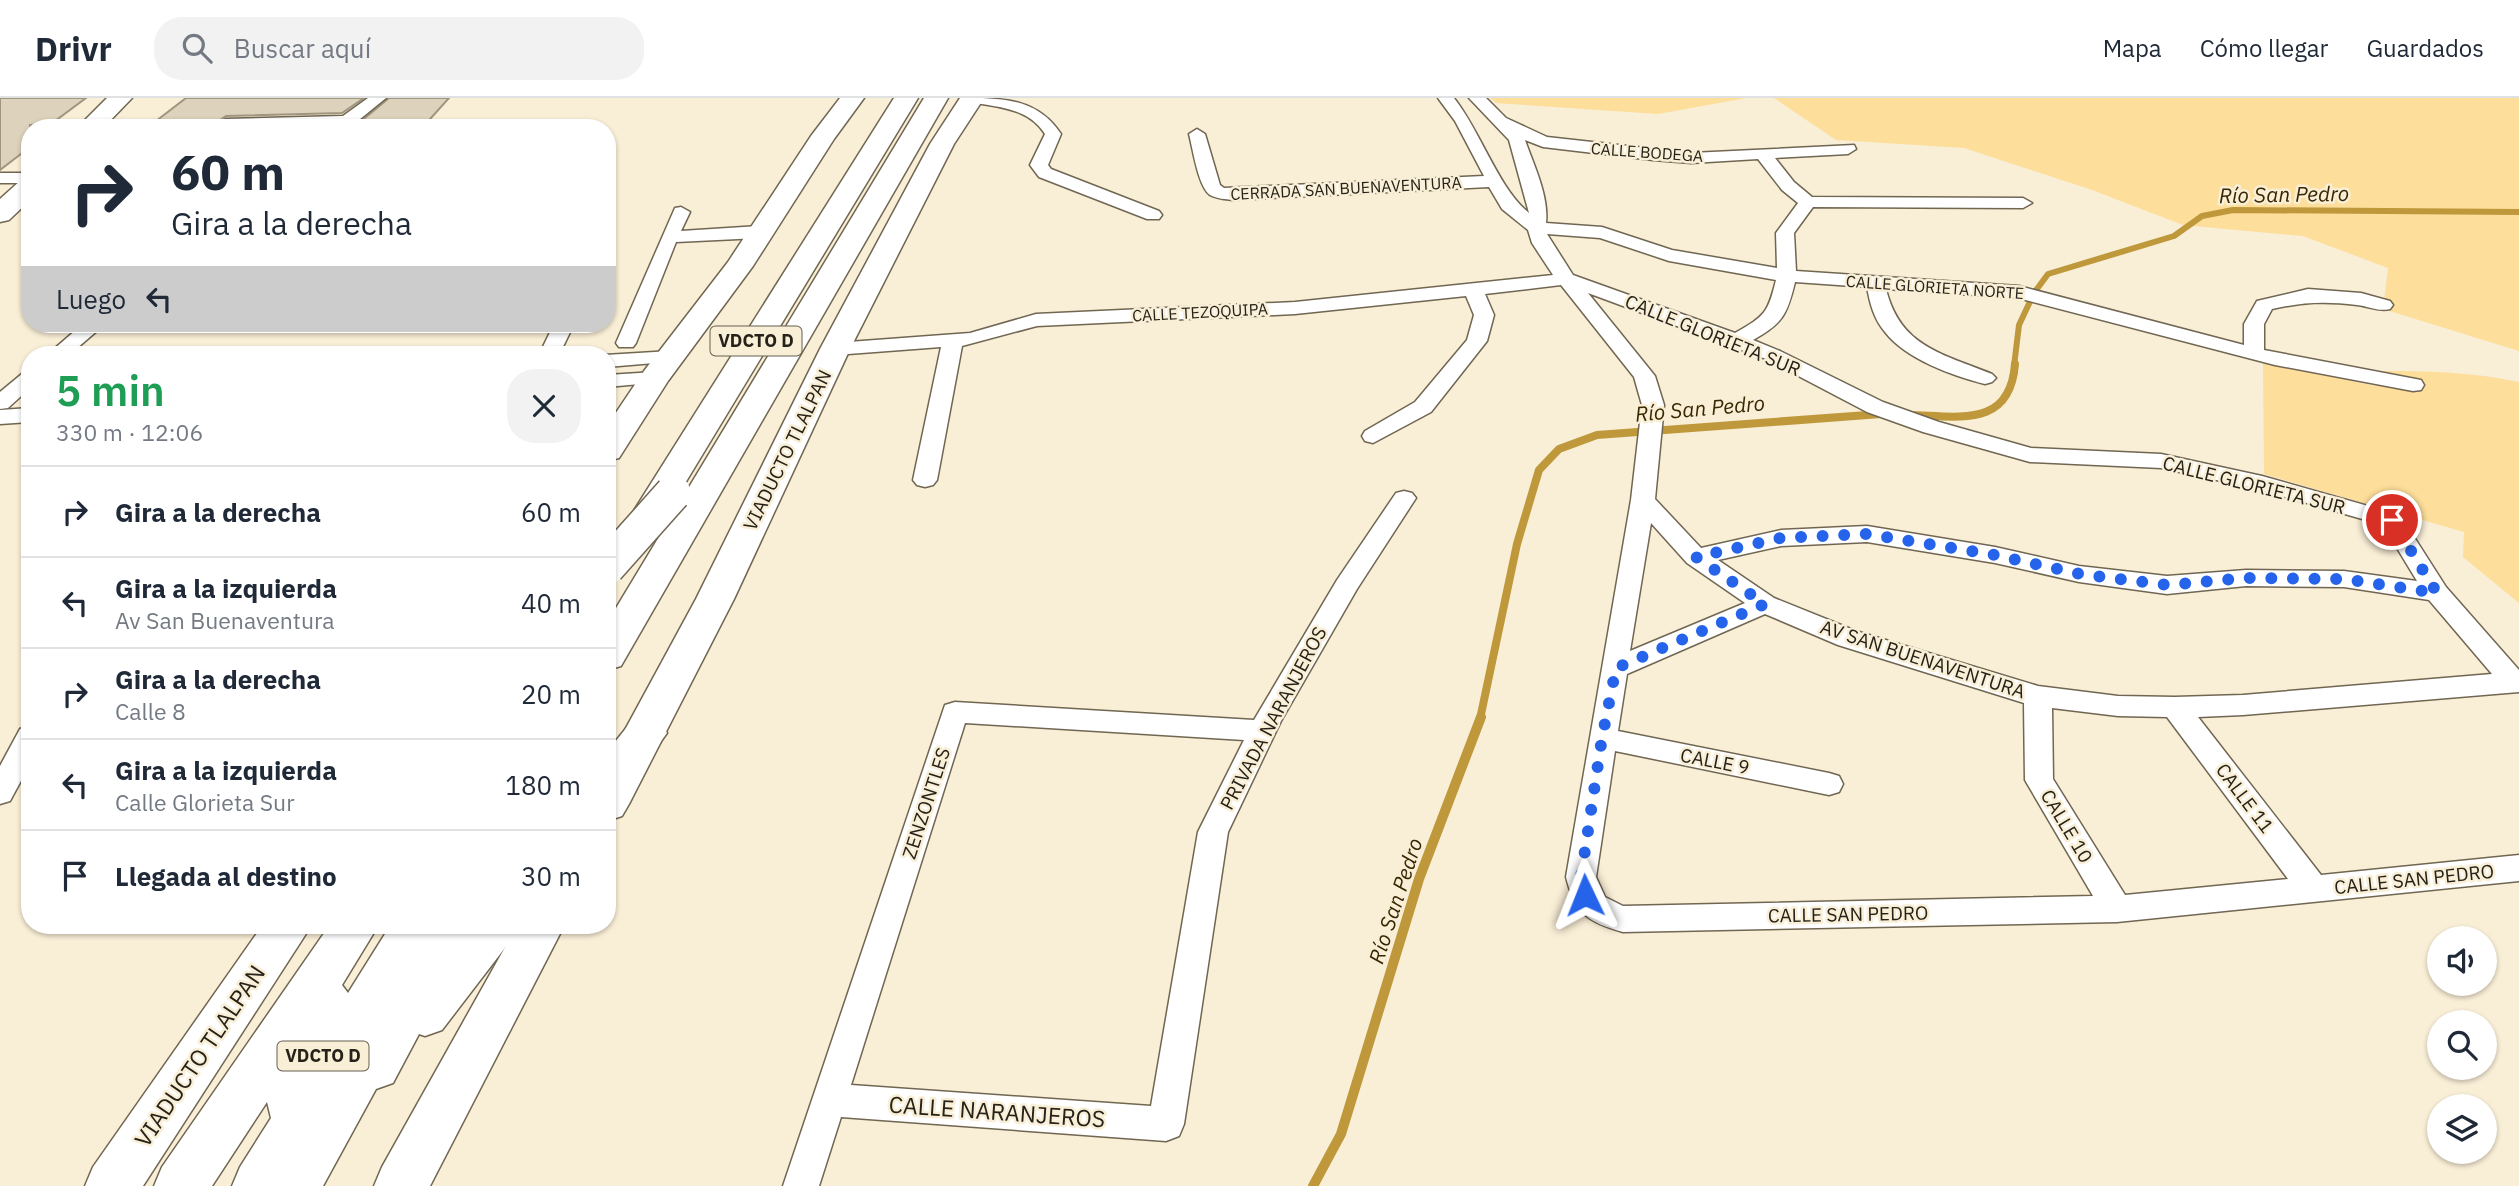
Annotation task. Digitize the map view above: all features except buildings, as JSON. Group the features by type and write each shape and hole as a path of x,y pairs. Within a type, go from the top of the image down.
{"main road":[{"path":"616,438 663,368 739,266 759,232 852,98"},
{"name":"VDCTO D","path":"616,568 906,98"},
{"path":"616,589 914,98"},
{"path":"616,618 734,426 793,319 927,98"},
{"name":"VDCTO D","path":"616,641 936,98"},
{"name":"VIADUCTO TLALPAN","path":"616,788 715,600 835,349 942,144 973,98"},
{"path":"104,119 131,102"},
{"path":"123,119 131,102"},
{"path":"0,214 21,194"},
{"path":"0,243 21,223"},
{"path":"616,557 673,493"},
{"path":"616,771 646,733"},
{"name":"VIADUCTO TLALPAN","path":"112,1186 283,934"},
{"path":"180,1186 350,934"},
{"path":"292,1108 294,1072 363,934"},
{"name":"VDCTO D","path":"245,1186 395,934"},
{"path":"259,1186 410,934"},
{"path":"294,1186 437,934"},
{"name":"VDCTO D","path":"306,1186 449,934"},
{"path":"353,1107 489,934"},
{"path":"401,1186 537,934"}],"street":[{"path":"349,119 378,98"},
{"path":"973,98 1016,106 1046,120 1053,134 1039,165 1045,173 1153,215"},
{"path":"1446,98 1463,120 1508,205 1538,236 1566,279 1644,376 1653,405 1643,500"},
{"path":"1477,98 1517,139 1521,148 1538,211 1538,236"},
{"name":"CALLE BODEGA","path":"1495,117 1543,142 1559,146 1691,158 1848,149"},
{"name":"CERRADA SAN BUENAVENTURA","path":"1197,134 1212,187 1219,193 1233,195 1496,181"},
{"path":"1763,153 1788,186 1808,202 2023,203"},
{"path":"0,178 21,178"},
{"path":"1736,341 1762,327 1778,311 1787,276 1785,233 1808,202"},
{"path":"626,343 681,212"},
{"path":"669,237 759,232"},
{"name":"CALLE GLORIETA NORTE","path":"1538,236 1602,233 1670,255 1787,276 2019,292 2050,298 2254,354 2356,377 2413,385"},
{"name":"CALLE TEZOQUIPA","path":"835,349 971,339 1036,320 1295,308 1566,279"},
{"name":"CALLE GLORIETA SUR","path":"1566,279 1773,355 1875,407 1931,427 2030,456 2161,461 2262,483 2392,520 2437,593 2517,683"},
{"path":"1875,282 1886,320 1902,339 1947,363 1985,378"},
{"path":"1373,436 1423,407 1477,341 1484,315 1473,289"},
{"path":"2254,354 2254,324 2264,304 2308,295 2361,299 2383,305"},
{"path":"68,346 84,333"},
{"path":"925,480 953,340"},
{"path":"616,362 663,368"},
{"path":"616,378 663,368"},
{"path":"2,403 21,385"},
{"path":"2,403 21,397"},
{"path":"2,403 21,411"},
{"name":"PRIVADA NARANJEROS","path":"1166,1124 1213,832 1262,731 1346,586 1404,498"},
{"name":"AV SAN BUENAVENTURA","path":"1643,500 1696,557 1765,604 1847,638 2004,688 2118,706 2175,707 2243,705 2517,683"},
{"name":"CALLE SAN PEDRO","path":"1643,500 1581,877 1585,895 1601,914 1623,919 2117,909 2519,868"},
{"path":"1696,557 1781,538 1867,534 1995,555 2080,574 2167,585 2246,578 2344,579 2437,593"},
{"path":"1616,668 1765,604"},
{"name":"CALLE 10","path":"2038,695 2039,779 2117,909"},
{"name":"CALLE 11","path":"2175,707 2314,889"},
{"name":"ZENZONTLES","path":"801,1186 955,712 1262,731"},
{"name":"CALLE 9","path":"1602,738 1829,784"},
{"path":"0,793 21,753"},
{"name":"CALLE NARANJEROS","path":"828,1101 1166,1124"}],"shaded area":[{"path":"1490,98 1746,98 1658,114 1496,103"},
{"path":"1774,98 2519,98 2519,351 2383,309 2388,268 2303,236 2183,225 2092,190 1964,148 1836,140"},
{"path":"2263,362 2375,386 2380,371 2450,373 2519,382 2519,603 2463,557 2464,532 2264,474"}],"waterway":[{"name":"Río San Pedro","path":"2014,366 2019,325 2034,293 2048,274 2174,236 2202,216 2233,210 2519,212"},
{"name":"Río San Pedro","path":"1909,415 1963,416 1992,409 2003,400 2011,385 2015,364"},
{"name":"Río San Pedro","path":"1480,719 1517,544 1539,470 1559,449 1597,435 1881,414"},
{"name":"Río San Pedro","path":"1313,1186 1341,1134 1419,879 1481,717"}],"route":[{"path":"1585,895 1581,877 1602,738 1616,668 1765,604 1696,557 1781,538 1867,534 1995,555 2080,574 2167,585 2246,578 2344,579 2437,593 2392,520"}]}
